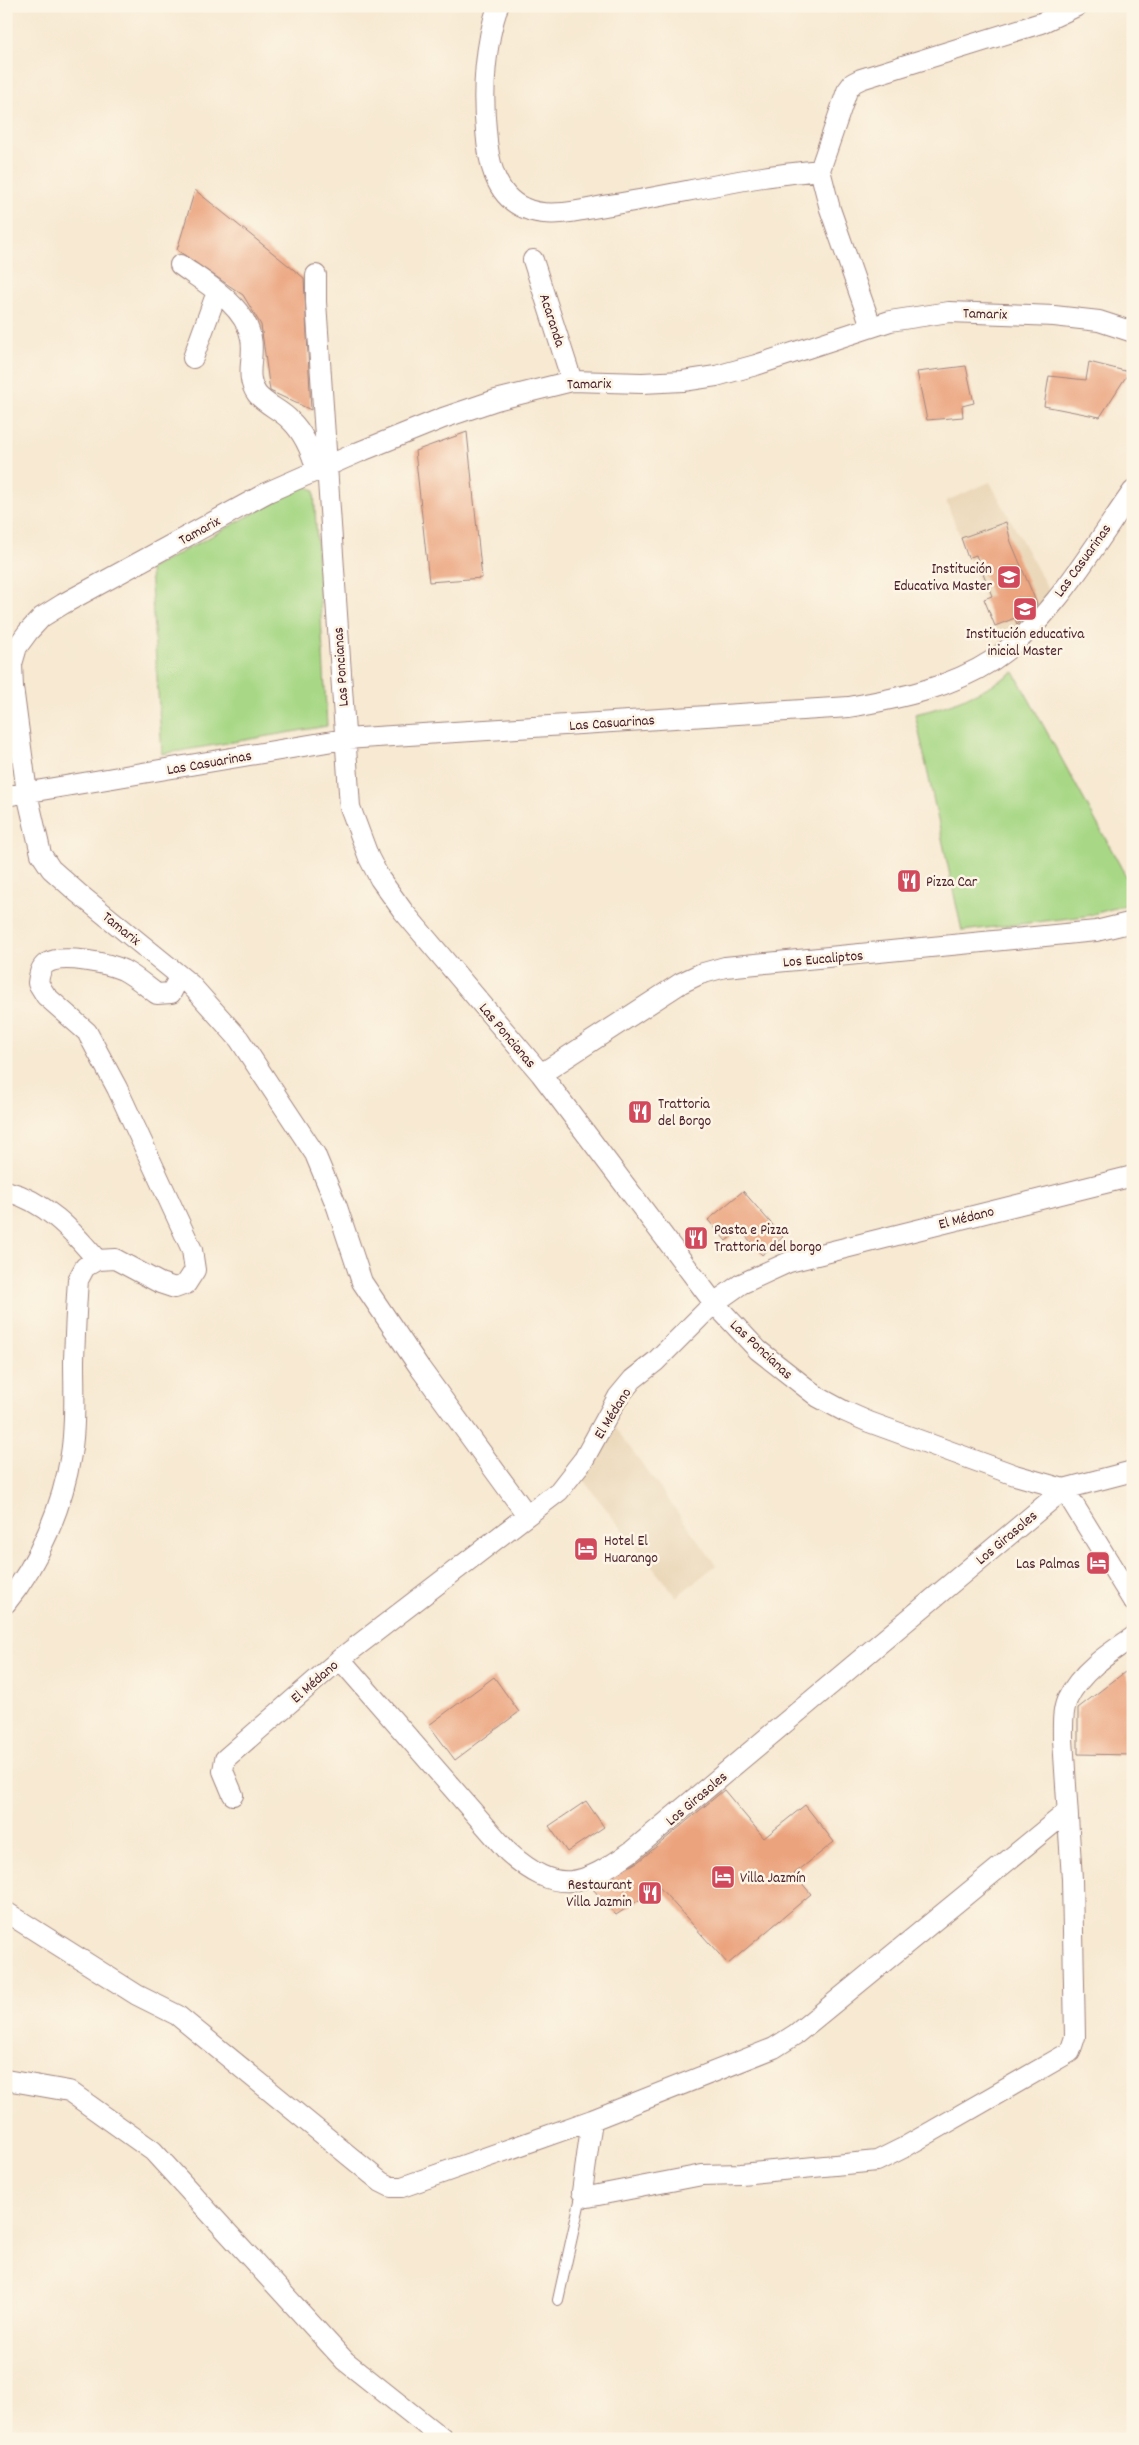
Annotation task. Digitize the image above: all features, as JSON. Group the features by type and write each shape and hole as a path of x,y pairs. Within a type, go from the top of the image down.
{"street":[{"path":"498,6 492,30 486,71 484,114 487,152 495,178 506,195 524,208 562,213 664,197 764,177 820,170"},
{"path":"870,326 830,209 820,170 847,91 853,83 861,79 1041,23 1077,6"},
{"name":"Acaranda","path":"533,260 572,381"},
{"path":"180,266 217,292 237,312 248,329 252,348 249,373 257,394 290,420 322,468"},
{"name":"Las Poncianas","path":"316,275 322,468 350,806 357,831 380,879 403,910 541,1074 714,1303 758,1350 818,1397 869,1422 1015,1475 1064,1489"},
{"path":"193,358 217,292"},
{"name":"Tamarix","path":"527,1515 420,1368 362,1282 337,1207 315,1154 239,1039 208,1003 180,976 51,869 41,854 27,793 13,687 12,664 17,648 42,617 268,492 443,418 496,400 572,381 683,382 716,376 756,365 870,326 949,312 1054,316 1099,321 1133,332"},
{"name":"Las Casuarinas","path":"6,796 345,739 849,707 898,699 936,688 992,660 1016,642 1064,587 1133,491"},
{"name":"Los Eucaliptos","path":"541,1074 680,983 700,974 725,967 1096,931 1133,922"},
{"path":"6,1603 16,1591 43,1544 62,1490 71,1455 78,1280 85,1267 97,1260 115,1259 160,1283 175,1288 186,1284 195,1270 192,1250 187,1237 117,1088 87,1032 46,996 38,983 40,971 47,963 61,960 104,963 124,971 157,994 164,995 171,993 180,976"},
{"name":"El Médano","path":"233,1795 222,1771 226,1759 340,1659 559,1491 584,1459 618,1397 633,1379 656,1361 714,1303 741,1284 789,1262 1133,1176"},
{"path":"6,1191 41,1205 74,1232 97,1260"},
{"path":"1133,1471 1064,1489 1133,1602"},
{"name":"Los Girasoles","path":"340,1659 508,1852 537,1875 566,1882 579,1881 609,1868 632,1851 1064,1489"},
{"path":"592,2120 582,2192 588,2197 702,2175 741,2174 876,2161 912,2144 1070,2052 1075,2037 1072,1879 1063,1716 1067,1700 1086,1674 1109,1653 1133,1637"},
{"path":"6,1912 137,1995 177,2015 380,2182 391,2187 402,2187 592,2120 774,2048 796,2034 1067,1812"},
{"path":"6,2080 69,2090 153,2151 345,2362 443,2439"}],"lane":[{"path":"558,2300 582,2192"}],"shaded area":[{"name":"Institución Educativa Master","path":"990,482 1052,596 1003,645 946,501"},
{"path":"615,1427 716,1565 676,1597 583,1480 599,1457"}],"green space":[{"path":"305,486 314,490 327,726 162,754 150,569"},
{"path":"1014,672 1133,889 1133,903 1086,916 962,931 915,714 966,698"}],"building":[{"path":"195,190 304,278 311,410 270,391 261,325 243,295 177,250"},
{"path":"1089,362 1129,372 1100,417 1044,406 1049,376 1086,380"},
{"path":"966,366 974,403 962,406 963,417 927,420 917,372"},
{"path":"467,432 482,578 429,582 415,451"},
{"path":"1006,522 1011,542 1037,604 1017,625 1015,618 995,626 984,599 992,596 976,555 968,558 961,538"},
{"path":"743,1191 783,1237 762,1255 740,1229 726,1241 708,1220"},
{"path":"1125,1672 1133,1687 1133,1755 1078,1754 1078,1708"},
{"path":"494,1677 519,1712 455,1760 429,1725"},
{"name":"Villa Jazmín","path":"724,1790 764,1838 805,1805 834,1842 794,1874 811,1894 728,1964 659,1887 616,1915 592,1888 639,1861"},
{"path":"586,1801 604,1827 567,1852 549,1826"}],"place":[{"name":"Institución Educativa Master","path":"1009,577"},
{"name":"Institución educativa inicial Master","path":"1025,609"},
{"name":"Pizza Car","path":"909,881"},
{"name":"Trattoria del Borgo","path":"640,1112"},
{"name":"Pasta e Pizza Trattoria del borgo","path":"696,1238"},
{"name":"Hotel El Huarango","path":"586,1549"},
{"name":"Las Palmas","path":"1098,1563"},
{"name":"Villa Jazmín","path":"723,1877"},
{"name":"Restaurant Villa Jazmin","path":"650,1893"}]}
